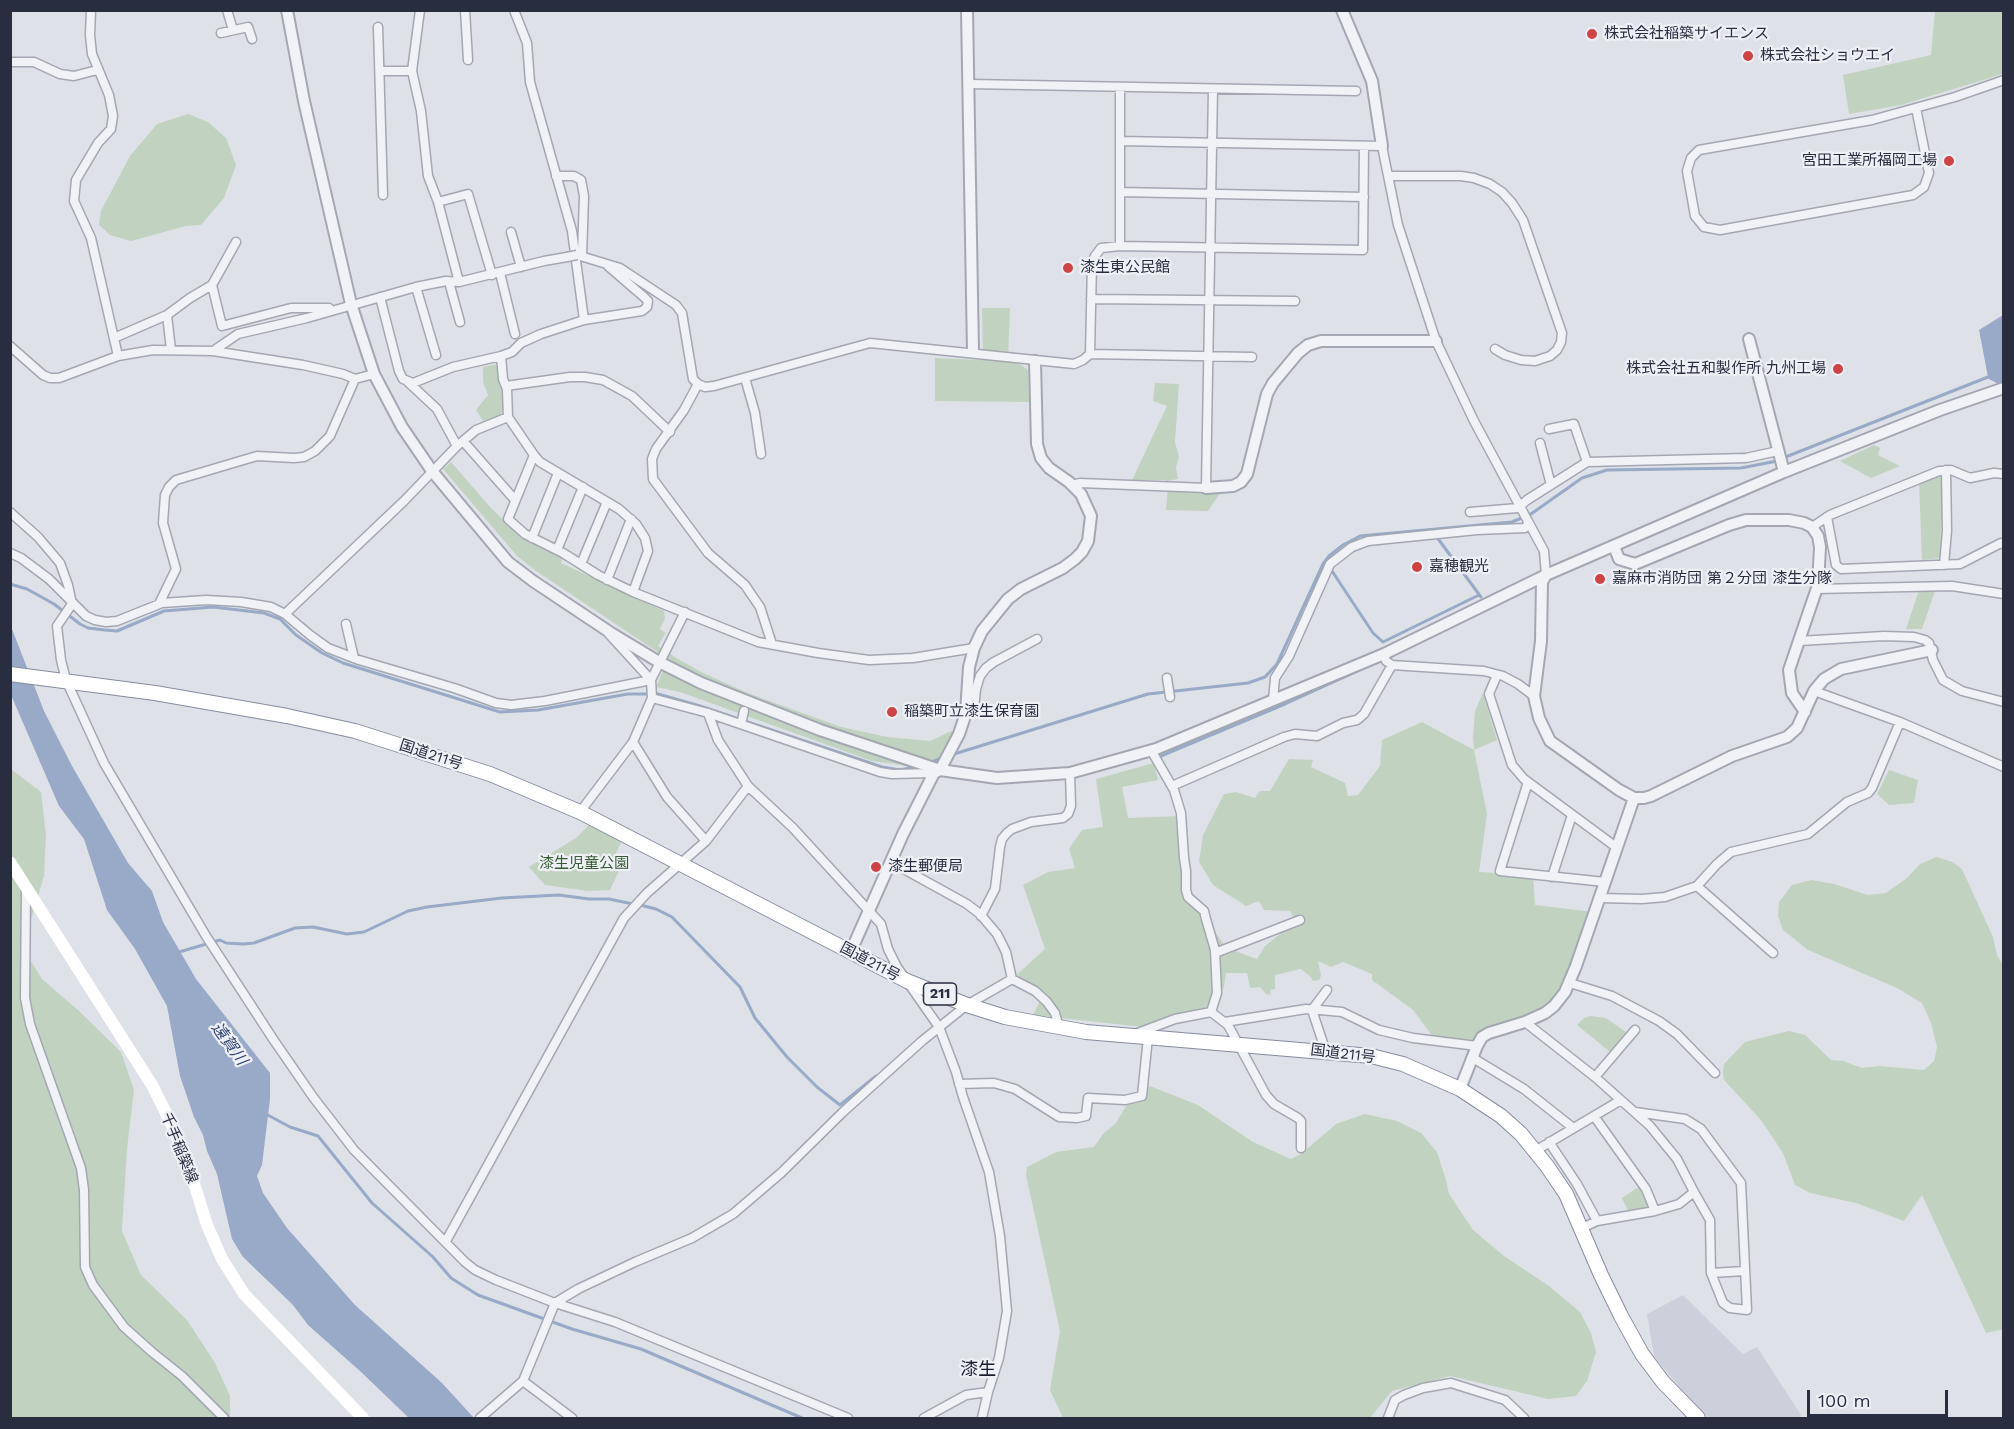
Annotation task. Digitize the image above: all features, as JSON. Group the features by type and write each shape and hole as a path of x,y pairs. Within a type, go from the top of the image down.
{"highway":[{"name":"国道211号","path":"10,674 265,712 355,731 490,774 580,812 907,981 967,1005 1005,1017 1086,1032 1371,1056 1402,1064 1460,1089 1501,1116 1536,1150 1566,1194 1601,1275 1642,1354 1663,1382 1698,1419"}],"main road":[{"name":"千手稲築線","path":"10,862 152,1085 185,1156 207,1225 222,1259 244,1294 363,1419"}],"street":[{"path":"91,10 92,54 109,95 113,116 111,129 98,144 76,180 74,201 91,238 118,356"},
{"path":"227,10 232,30"},
{"path":"287,10 304,101 351,304 374,374 402,427 432,471 508,562 533,582 659,662 736,698 937,772"},
{"path":"420,10 412,71 421,111 428,176 438,202 459,282"},
{"path":"465,10 468,60"},
{"path":"514,10 527,44 530,82 572,231 584,320"},
{"path":"967,10 973,352"},
{"path":"1342,10 1372,81 1398,225 1436,341 1474,421 1544,551 1546,575 1542,582 1541,641 1534,696 1539,718 1550,741 1619,790 1634,798 1644,798 1732,756 1787,737 1797,728 1814,691 1824,680 1841,669 1932,650"},
{"path":"221,33 248,27 252,39"},
{"path":"378,27 383,195"},
{"path":"10,62 34,62 60,74 74,76 97,70"},
{"path":"380,71 412,71"},
{"path":"1916,108 1929,173 1924,187 1913,195 1720,230 1704,227 1695,216 1687,171 1690,158 1699,150 1872,120 2004,80"},
{"path":"969,84 1356,92"},
{"path":"1120,88 1120,246"},
{"path":"1206,488 1213,89"},
{"path":"1120,141 1382,146"},
{"path":"1090,354 1092,263 1101,248 1120,246 1364,250 1364,146"},
{"path":"556,176 574,176 581,180 584,196 580,256"},
{"path":"1390,176 1474,178 1502,192 1523,220 1562,333 1561,342 1550,356 1535,361 1521,360 1495,349"},
{"path":"1120,192 1364,197"},
{"path":"438,202 468,194 515,334"},
{"path":"511,232 521,267"},
{"path":"114,338 168,315 189,298 212,285 236,242"},
{"path":"213,351 238,334 307,318 416,287 459,282 580,256 620,268 676,305 682,314 690,370 693,379 698,384 714,386 870,344 973,352 1074,364 1090,354 1252,357"},
{"path":"408,382 413,383 453,367 501,357 512,352 521,343 541,334 584,320 642,311 647,307 648,304 644,297 603,262"},
{"path":"449,282 460,321"},
{"path":"212,285 222,326 291,308 339,308"},
{"path":"416,287 436,355"},
{"path":"380,297 393,353 403,379 437,410 460,444 515,500"},
{"path":"1091,299 1295,301"},
{"path":"168,315 171,350"},
{"path":"1749,339 1784,472"},
{"path":"1072,485 1080,483 1206,488 1233,486 1241,482 1247,474 1267,394 1273,383 1298,353 1308,345 1321,341 1436,341"},
{"path":"10,346 43,375 50,378 59,378 118,356 153,350 213,351 303,365 355,379 374,374"},
{"path":"501,357 508,417 534,455 540,462 631,519 645,538 648,551 633,592"},
{"path":"851,951 891,862 959,734 966,709 969,667 982,631 1008,599 1022,589 1063,568 1082,552 1090,533 1091,516 1081,494 1049,468 1041,458 1037,444 1035,361"},
{"path":"506,386 570,377 603,380 632,396 670,432"},
{"path":"745,378 755,413 761,454"},
{"path":"159,604 176,569 163,523 165,495 169,487 176,480 257,456 294,458 304,457 315,451 330,436 355,379"},
{"path":"698,384 670,432 656,449 652,459 653,479 708,553 745,585 760,607 772,644"},
{"path":"652,698 708,713 880,772 892,774 937,772 997,778 1070,773 1151,750 1273,700 1384,654 1546,575 1784,472 1940,410 2000,391"},
{"path":"285,614 404,501 460,444 476,430 508,417"},
{"path":"1549,429 1574,424 1587,462"},
{"path":"1540,443 1551,485"},
{"path":"1470,512 1518,508 1587,462 1746,458 1778,451"},
{"path":"534,455 508,519 525,534 633,592 758,642 818,653 869,660 913,658 974,648"},
{"path":"1944,565 1947,531 1946,470"},
{"path":"1812,527 1827,517 1939,471 1951,470 1970,478 1994,473 2004,474"},
{"path":"532,538 558,473"},
{"path":"557,550 583,487"},
{"path":"580,564 607,502"},
{"path":"10,512 38,537 60,564 72,604"},
{"path":"1827,517 1836,565 1841,569 1960,564 2001,543 2004,544"},
{"path":"607,580 631,519"},
{"path":"1614,546 1619,559 1635,564 1746,520 1790,520 1812,527 1818,536 1820,547 1817,589 1789,670 1789,684 1792,693 1805,712"},
{"path":"1273,700 1275,678 1289,656 1330,564 1352,547 1368,541 1477,530 1525,528 1529,523"},
{"path":"10,553 21,558 49,579 86,616 106,622 117,621 159,604 206,600 271,607 285,614 328,648 496,703 511,705 545,701 651,680"},
{"path":"1817,589 1952,586 2004,594"},
{"path":"72,604 57,626 61,680 104,763 206,936 313,1097 354,1150 465,1262 476,1270 555,1303 615,1322 848,1419"},
{"path":"580,812 633,742 652,698 651,680 685,612"},
{"path":"346,624 354,658"},
{"path":"603,627 651,680"},
{"path":"1799,641 1884,636 1914,637 1925,640 1932,650 1933,660 1943,680 1962,691 2004,702"},
{"path":"966,709 974,709 980,676 986,668 1037,639"},
{"path":"1384,654 1386,661 1392,665 1484,671 1518,684 1534,696"},
{"path":"1172,786 1284,737 1295,734 1317,736 1343,723 1357,720 1364,714 1392,665"},
{"path":"1497,675 1489,693 1512,765 1528,782 1616,848"},
{"path":"1167,678 1170,697"},
{"path":"1814,691 1900,722 2004,767"},
{"path":"708,713 718,740 748,786 793,828 881,924 888,949 939,1027 989,1172 1000,1236 1007,1311 999,1358 982,1419"},
{"path":"1599,898 1665,897 1697,886 1731,852 1808,834 1847,802 1868,793 1900,722"},
{"path":"633,742 667,797 705,841"},
{"path":"1151,750 1172,786 1181,813 1188,897 1204,911 1215,953 1217,993 1211,1012"},
{"path":"981,916 995,889 1002,839 1012,829 1031,822 1063,818 1068,814 1071,806 1070,773"},
{"path":"1528,782 1500,871 1605,882"},
{"path":"446,1241 624,918 647,893 705,841 748,786"},
{"path":"1460,1089 1482,1037 1545,1013 1554,1006 1570,983 1634,798"},
{"path":"1552,877 1572,815"},
{"path":"891,862 968,904 981,916 997,934 1006,952 1012,979 1035,991 1047,1002 1055,1012 1059,1027"},
{"path":"1697,886 1773,953"},
{"path":"26,887 25,998 30,1024 81,1168 84,1190 85,1267 93,1285 124,1327 182,1376 224,1419"},
{"path":"1215,953 1300,920"},
{"path":"484,1417 523,1381 555,1303 578,1289 692,1238 733,1214 781,1173 880,1077 939,1027 967,1005 1012,979"},
{"path":"1570,983 1612,996 1659,1021 1677,1034 1715,1074"},
{"path":"1312,1010 1327,990"},
{"path":"1225,1022 1312,1010 1342,1012 1379,1030 1413,1038 1477,1046"},
{"path":"1312,1010 1326,1052"},
{"path":"1131,1036 1174,1019 1211,1012 1225,1022 1240,1045 1266,1095 1274,1104 1301,1121 1302,1148"},
{"path":"1525,1022 1635,1112 1650,1126 1677,1159 1710,1220 1711,1273 1723,1303 1730,1308 1747,1310 1742,1184 1701,1129 1685,1119 1635,1112"},
{"path":"1595,1077 1635,1030"},
{"path":"960,1084 994,1083 1015,1089 1059,1117 1086,1116 1088,1098 1125,1100 1142,1096 1148,1037"},
{"path":"1473,1058 1524,1089 1572,1127"},
{"path":"1536,1150 1621,1100"},
{"path":"1594,1116 1646,1189 1655,1211"},
{"path":"1549,1142 1577,1184 1597,1221"},
{"path":"1582,1228 1597,1221 1655,1211 1679,1204 1694,1192"},
{"path":"1711,1273 1745,1271"},
{"path":"523,1381 572,1419"},
{"path":"1388,1419 1395,1400 1423,1388 1451,1383 1505,1400 1524,1419"},
{"path":"924,1419 966,1395 988,1392"}],"shaded area":[{"path":"1683,1295 1743,1354 1757,1347 1801,1415 1800,1418 1709,1418 1684,1393 1654,1356 1647,1314"}],"green space":[{"path":"1935,11 2003,11 2003,74 1901,105 1849,114 1843,75 1931,55"},
{"path":"188,114 208,122 226,138 236,165 224,198 201,225 186,226 131,241 110,235 99,225 101,211 130,156 157,124"},
{"path":"982,308 1010,308 1008,360 1028,370 1029,402 935,401 935,358 983,360"},
{"path":"498,364 504,397 501,416 483,421 476,410 488,395 483,382 483,367"},
{"path":"1155,383 1179,384 1175,442 1179,457 1176,467 1178,479 1167,481 1170,486 1224,487 1208,511 1166,510 1168,486 1165,480 1132,480 1167,406 1153,401"},
{"path":"1874,445 1880,448 1878,455 1900,466 1871,478 1840,461"},
{"path":"451,462 491,508 523,539 563,558 561,563 664,611 665,619 660,629 666,633 658,646 678,659 750,694 841,727 887,737 930,741 960,727 944,757 916,767 872,761 680,692 656,687 671,661 517,556 443,469"},
{"path":"1937,474 1943,479 1940,558 1922,560 1919,481"},
{"path":"1936,588 1922,629 1906,629 1919,590"},
{"path":"1483,693 1497,740 1474,750 1475,711"},
{"path":"1422,722 1474,750 1487,814 1479,872 1533,875 1535,905 1594,912 1554,1006 1489,1033 1477,1046 1436,1041 1413,1010 1372,980 1372,974 1343,962 1331,967 1318,961 1321,976 1319,980 1313,981 1301,969 1275,975 1275,989 1271,990 1270,995 1260,987 1250,988 1247,973 1226,973 1224,987 1216,1000 1198,1013 1143,1027 1033,1015 1042,997 1012,979 1045,949 1023,885 1048,872 1075,868 1069,849 1082,830 1103,827 1096,779 1154,763 1158,780 1122,787 1128,818 1181,816 1186,890 1227,949 1226,955 1235,951 1257,959 1265,946 1296,921 1290,911 1264,910 1259,901 1246,906 1213,885 1199,862 1203,835 1224,794 1236,792 1255,798 1260,791 1270,791 1289,759 1313,760 1311,767 1345,783 1348,796 1358,795 1380,766 1382,740"},
{"path":"11,769 41,792 46,835 44,876 29,926 29,958 42,979 121,1052 134,1090 127,1149 122,1231 141,1275 187,1320 215,1363 230,1396 230,1418 11,1418"},
{"path":"1889,770 1918,780 1914,803 1889,805 1877,794"},
{"name":"漆生児童公園","path":"591,823 623,839 610,865 619,871 610,890 588,891 545,885 529,867 576,838"},
{"path":"1937,857 1952,862 1962,869 1993,937 1997,955 2003,965 2004,1329 1986,1333 1922,1195 1904,1221 1856,1203 1810,1193 1795,1185 1783,1153 1761,1120 1724,1080 1723,1072 1724,1064 1745,1042 1789,1031 1805,1035 1831,1060 1843,1061 1862,1068 1880,1066 1924,1070 1934,1061 1937,1047 1931,1023 1922,1003 1897,988 1808,950 1783,930 1778,916 1779,902 1792,885 1811,880 1834,884 1868,895 1886,893 1907,878 1920,864"},
{"path":"1591,1016 1606,1018 1626,1032 1610,1052 1577,1025 1584,1018"},
{"path":"1150,1086 1198,1105 1253,1142 1291,1159 1301,1154 1336,1124 1365,1114 1397,1121 1421,1133 1437,1152 1449,1194 1473,1230 1580,1312 1591,1333 1596,1352 1587,1381 1576,1396 1548,1399 1450,1376 1392,1391 1370,1418 1063,1418 1050,1390 1060,1331 1026,1175 1027,1167 1056,1152 1094,1147 1103,1134 1116,1123 1126,1106"},
{"path":"1643,1184 1655,1211 1630,1215 1622,1198"}],"water":[{"path":"2003,315 2003,381 2000,383 1988,377 1979,330"},
{"name":"遠賀川","path":"10,624 44,711 72,766 128,863 152,891 163,922 196,979 270,1073 270,1099 262,1165 257,1176 263,1193 287,1228 355,1305 442,1383 474,1418 409,1418 308,1325 293,1305 243,1257 232,1239 217,1174 180,1076 167,1006 135,949 107,910 84,839 59,806 11,695"}],"waterway":[{"path":"1783,458 1988,377 2002,384"},
{"path":"951,755 1148,694 1248,683 1265,677 1277,664 1323,564 1343,545 1360,536 1512,522 1531,514 1582,478 1607,470 1741,468 1777,461"},
{"path":"1436,536 1481,597"},
{"path":"1330,568 1373,633 1383,642 1479,595"},
{"path":"10,584 27,589 54,604 88,628 105,630 117,631 164,611 213,607 264,613 280,619 296,635 322,653 343,663 500,712 538,710 628,694 658,694 882,767 900,770 920,766"},
{"path":"1156,758 1362,669"},
{"path":"929,763 942,758"},
{"path":"179,952 220,940 226,943 254,943 295,928 313,927 347,934 364,932 408,911 502,898 559,895 609,899 633,904"},
{"path":"640,905 656,909 672,917 740,987 755,1018 787,1057 817,1087 840,1105 876,1076"},
{"path":"266,1114 290,1127 318,1136 372,1203 433,1257 451,1278 478,1295 572,1329 641,1349 802,1418"}],"place":[{"name":"株式会社稲築サイエンス","path":"1592,34"},
{"name":"株式会社ショウエイ","path":"1748,56"},
{"name":"宮田工業所福岡工場","path":"1949,161"},
{"name":"漆生東公民館","path":"1068,268"},
{"name":"株式会社五和製作所 九州工場","path":"1838,369"},
{"name":"嘉穂観光","path":"1417,567"},
{"name":"嘉麻市消防団 第２分団 漆生分隊","path":"1600,579"},
{"name":"稲築町立漆生保育園","path":"892,712"},
{"name":"漆生郵便局","path":"876,867"}],"district":[{"name":"漆生","path":"978,1370"}]}
